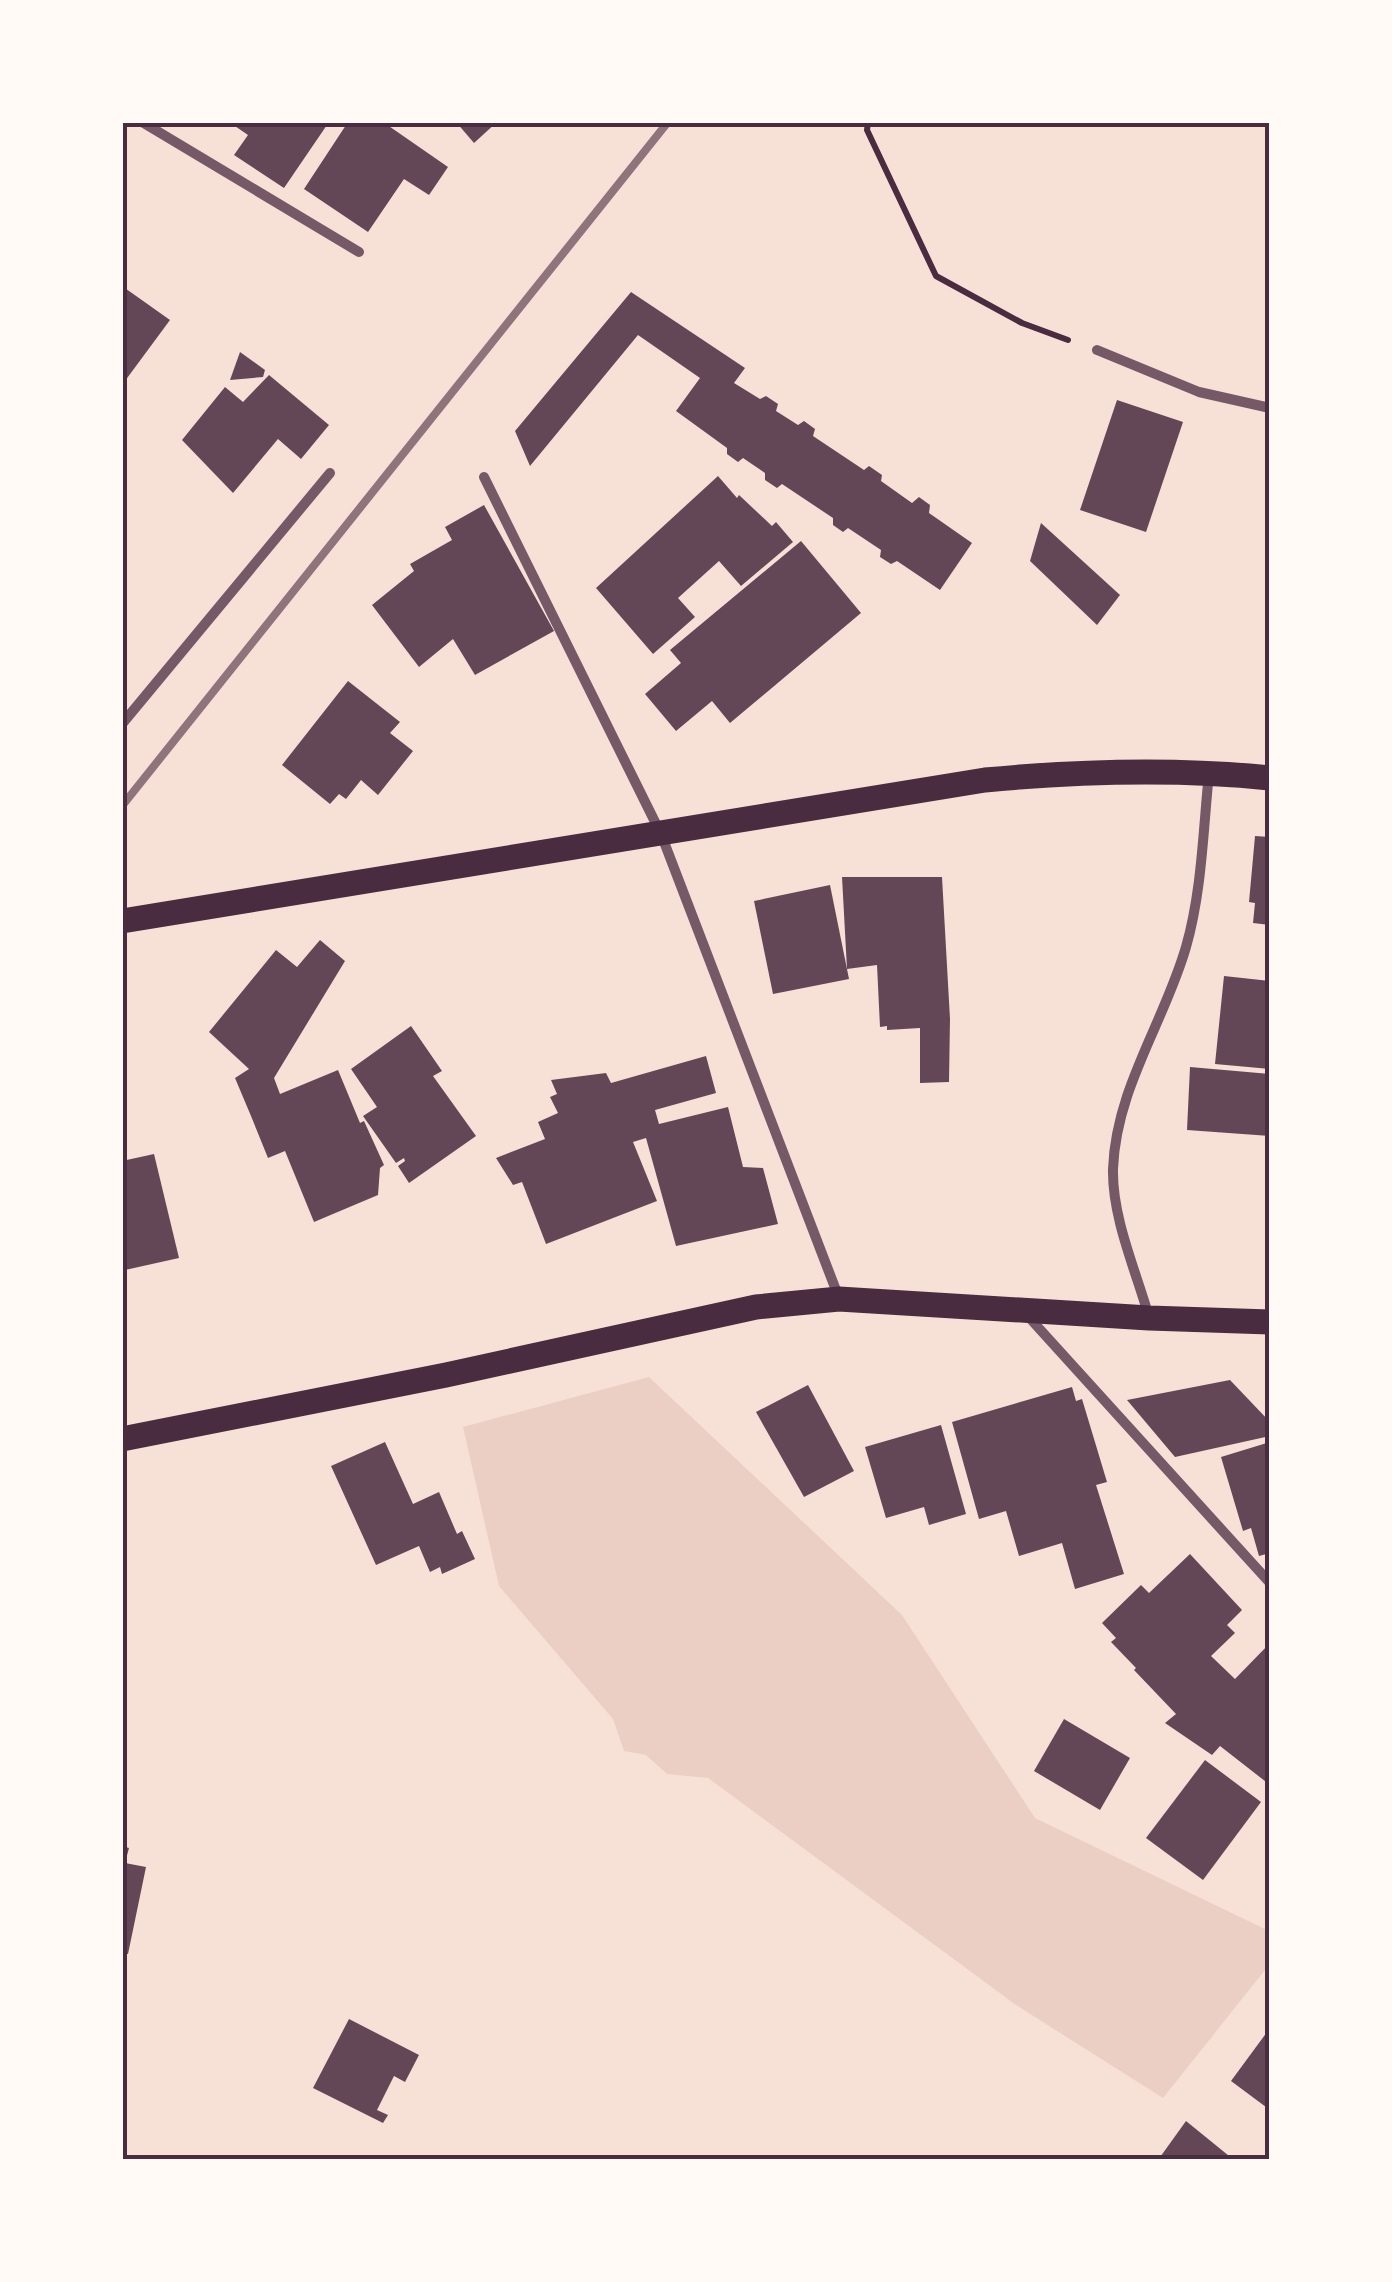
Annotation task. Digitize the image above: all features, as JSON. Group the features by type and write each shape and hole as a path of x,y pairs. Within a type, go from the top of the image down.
{"main road":[{"path":"122,921 985,780 1078,771 1209,772 1270,778"},
{"path":"122,1439 446,1376 756,1307 839,1299 1270,1322"}],"street":[{"path":"142,122 359,252"},
{"path":"1097,350 1198,392 1270,408"},
{"path":"122,724 330,473"},
{"path":"484,478 661,834 839,1299"},
{"path":"1149,1318 1120,1218 1113,1174 1117,1124 1186,949 1194,913 1209,772"},
{"path":"1022,1309 1270,1584"}],"path":[{"path":"868,122 867,130 936,276 1022,323 1097,350"}],"shaded area":[{"path":"649,1377 902,1615 1035,1818 1269,1931 1269,1965 1163,2098 1016,2005 708,1778 667,1774 646,1755 624,1751 613,1719 499,1586 463,1427"}],"building":[{"path":"229,122 329,122 284,188 234,155 248,135"},
{"path":"348,122 383,122 448,167 429,195 404,179 368,232 304,189"},
{"path":"456,122 497,122 474,143"},
{"path":"122,286 170,320 122,385"},
{"path":"631,292 745,368 734,383 760,399 766,396 778,404 776,411 798,425 804,421 815,429 813,436 864,470 869,466 882,475 881,481 912,503 919,497 930,505 929,513 972,543 940,590 897,561 891,564 880,557 881,550 848,528 843,532 833,525 833,518 782,484 777,488 765,480 765,473 743,458 738,462 727,454 727,448 676,411 700,378 638,335 530,466 515,431"},
{"path":"240,352 265,370 263,377 230,380"},
{"path":"269,375 329,425 301,459 278,439 233,493 182,440 225,387 243,402"},
{"path":"1117,400 1183,422 1146,532 1080,510"},
{"path":"718,476 737,498 739,495 772,526 776,522 793,542 741,586 719,561 678,598 695,617 653,654 596,588"},
{"path":"484,505 554,631 475,675 453,639 419,667 372,605 414,571 410,564 452,540 445,527"},
{"path":"1041,523 1120,595 1097,625 1030,561"},
{"path":"801,541 861,613 730,723 712,701 676,731 645,694 681,663 670,650"},
{"path":"348,681 400,722 390,733 413,751 378,795 361,780 346,799 339,794 330,804 282,765"},
{"path":"1255,836 1270,837 1270,925 1253,923 1255,903 1249,902"},
{"path":"842,877 942,877 950,1019 949,1082 920,1083 920,1028 880,1027 877,965 847,969"},
{"path":"830,885 849,979 773,994 754,901"},
{"path":"320,940 345,961 274,1078 280,1094 338,1070 360,1123 364,1121 384,1165 380,1168 378,1195 314,1222 285,1151 268,1158 235,1078 249,1069 209,1032 276,950 297,967"},
{"path":"1224,976 1270,981 1270,1069 1215,1064"},
{"path":"411,1026 442,1071 433,1076 476,1136 409,1183 398,1166 404,1158 396,1163 363,1116 377,1107 351,1069"},
{"path":"706,1056 716,1093 655,1110 659,1124 728,1107 743,1167 763,1168 778,1224 676,1246 646,1138 633,1142 657,1201 546,1244 522,1182 513,1185 496,1158 545,1139 538,1122 558,1113 550,1097 557,1094 551,1080 606,1073 611,1083"},
{"path":"1190,1067 1270,1074 1270,1136 1187,1130"},
{"path":"154,1154 179,1258 125,1270 122,1161"},
{"path":"1230,1380 1270,1422 1270,1436 1175,1457 1127,1400"},
{"path":"808,1385 854,1471 804,1497 756,1412"},
{"path":"1072,1387 1076,1401 1082,1399 1107,1482 1096,1485 1124,1574 1075,1589 1062,1543 1019,1556 1006,1511 979,1519 952,1422"},
{"path":"941,1425 966,1514 929,1525 924,1507 886,1518 865,1447"},
{"path":"385,1442 413,1504 439,1492 457,1534 462,1531 475,1559 442,1574 440,1567 430,1572 419,1546 376,1565 331,1466"},
{"path":"1270,1442 1270,1553 1259,1556 1251,1528 1243,1531 1221,1457"},
{"path":"1190,1554 1242,1610 1227,1625 1235,1633 1211,1656 1235,1679 1270,1643 1270,1785 1220,1746 1212,1755 1165,1723 1176,1714 1111,1642 1116,1638 1102,1623 1141,1585 1149,1593"},
{"path":"1064,1719 1130,1758 1100,1810 1034,1771"},
{"path":"1205,1760 1261,1802 1203,1880 1146,1838"},
{"path":"122,1846 129,1848 125,1863 146,1867 128,1954 122,1953"},
{"path":"349,2019 419,2055 405,2082 394,2076 377,2110 388,2115 383,2123 313,2088"},
{"path":"1270,2028 1270,2110 1231,2081"},
{"path":"1186,2121 1234,2160 1158,2160"}],"railway":[{"path":"122,806 668,122"}]}
